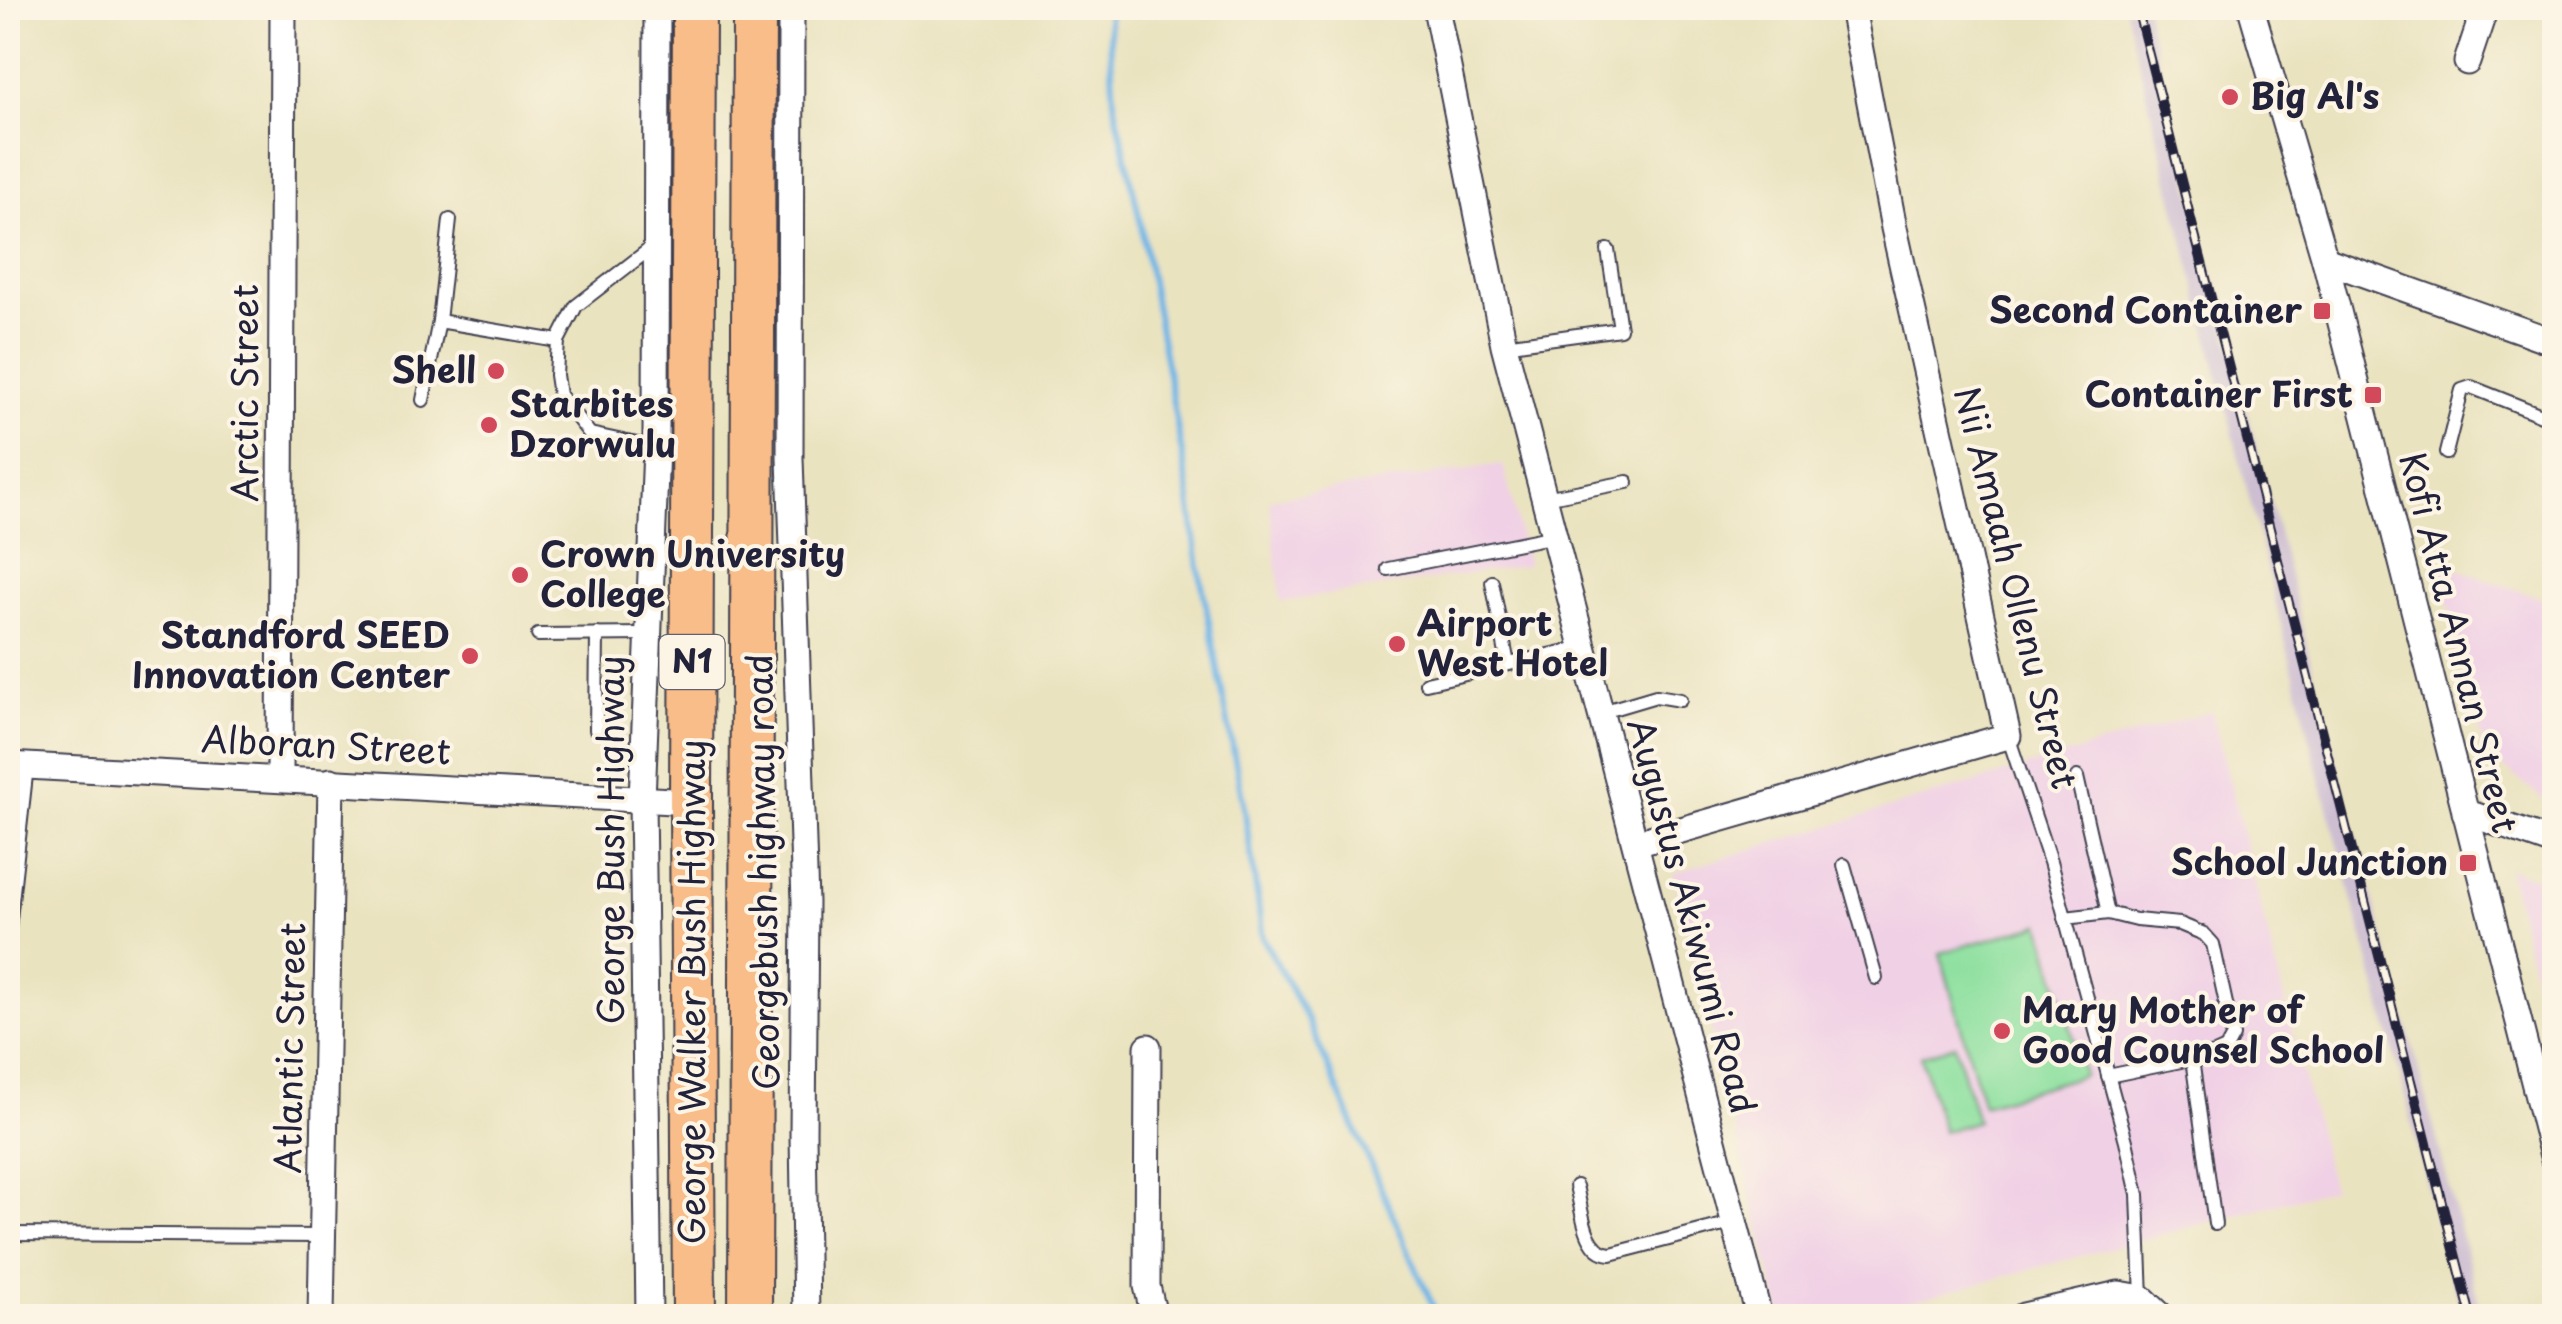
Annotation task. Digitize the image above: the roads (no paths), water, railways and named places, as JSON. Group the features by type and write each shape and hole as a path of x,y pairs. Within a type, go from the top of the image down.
{"highway":[{"name":"George Walker Bush Highway","path":"694,8 676,243 691,802 694,1316"},
{"name":"George Walker Bush Highway","path":"750,1316 754,8"}],"street":[{"name":"Arctic Street","path":"280,779 283,8"},
{"name":"George Bush Highway","path":"649,1316 642,800 656,448 676,243 657,8"},
{"name":"Georgebush highway road","path":"791,8 790,458 805,902 802,1135 806,1316"},
{"name":"Augustus Akiwumi Road","path":"1436,8 1504,345 1760,1316"},
{"name":"Nii Amaah Ollenu Street","path":"1852,8 1894,228 2008,736"},
{"name":"Kofi Atta Annan Street","path":"2251,8 2324,260 2554,1160"},
{"path":"2467,62 2485,8"},
{"path":"2324,260 2554,342"},
{"path":"1636,844 2008,736"},
{"name":"Alboran Street","path":"17,765 691,802"},
{"name":"Atlantic Street","path":"320,1316 331,781"},
{"path":"2465,812 2554,843"},
{"path":"1148,1046 1147,1286 1154,1316"},
{"path":"2024,1316 2105,1296 2132,1294 2151,1307"}],"lane":[{"path":"423,400 439,321 450,220"},
{"path":"656,448 590,434 559,395 558,341 576,306 676,243"},
{"path":"1504,345 1620,329 1608,250"},
{"path":"439,321 558,341"},
{"path":"2446,453 2462,390 2471,387 2554,420"},
{"path":"1545,498 1627,482"},
{"path":"1388,570 1554,536"},
{"path":"1492,582 1508,664"},
{"path":"596,730 597,634"},
{"path":"538,635 648,634"},
{"path":"1426,683 1584,647"},
{"path":"1602,712 1656,696 1680,700"},
{"name":"Nii Amaah Ollenu Street","path":"2008,736 2065,918 2108,1076 2138,1196 2151,1307"},
{"path":"8,938 17,765"},
{"path":"2077,777 2108,913"},
{"path":"1844,865 1876,978"},
{"path":"2065,918 2108,913 2180,924 2204,934 2212,944 2233,1036 2226,1049 2108,1076"},
{"path":"2192,1059 2215,1224"},
{"path":"1576,1186 1592,1247 1601,1254 1735,1222"},
{"path":"8,1234 323,1236"}],"waterway":[{"path":"1108,8 1114,101 1188,486 1263,938 1308,1021 1437,1316"}],"railway":[{"path":"2137,8 2471,1316"}],"place":[{"name":"Big Al's","path":"2230,97"},
{"name":"Second Container","path":"2322,311"},
{"name":"Shell","path":"496,371"},
{"name":"Container First","path":"2373,395"},
{"name":"Starbites Dzorwulu","path":"489,425"},
{"name":"Crown University College","path":"520,575"},
{"name":"Airport West Hotel","path":"1397,644"},
{"name":"Standford SEED Innovation Center","path":"470,656"},
{"name":"School Junction","path":"2468,863"},
{"name":"Mary Mother of Good Counsel School","path":"2002,1031"}]}
